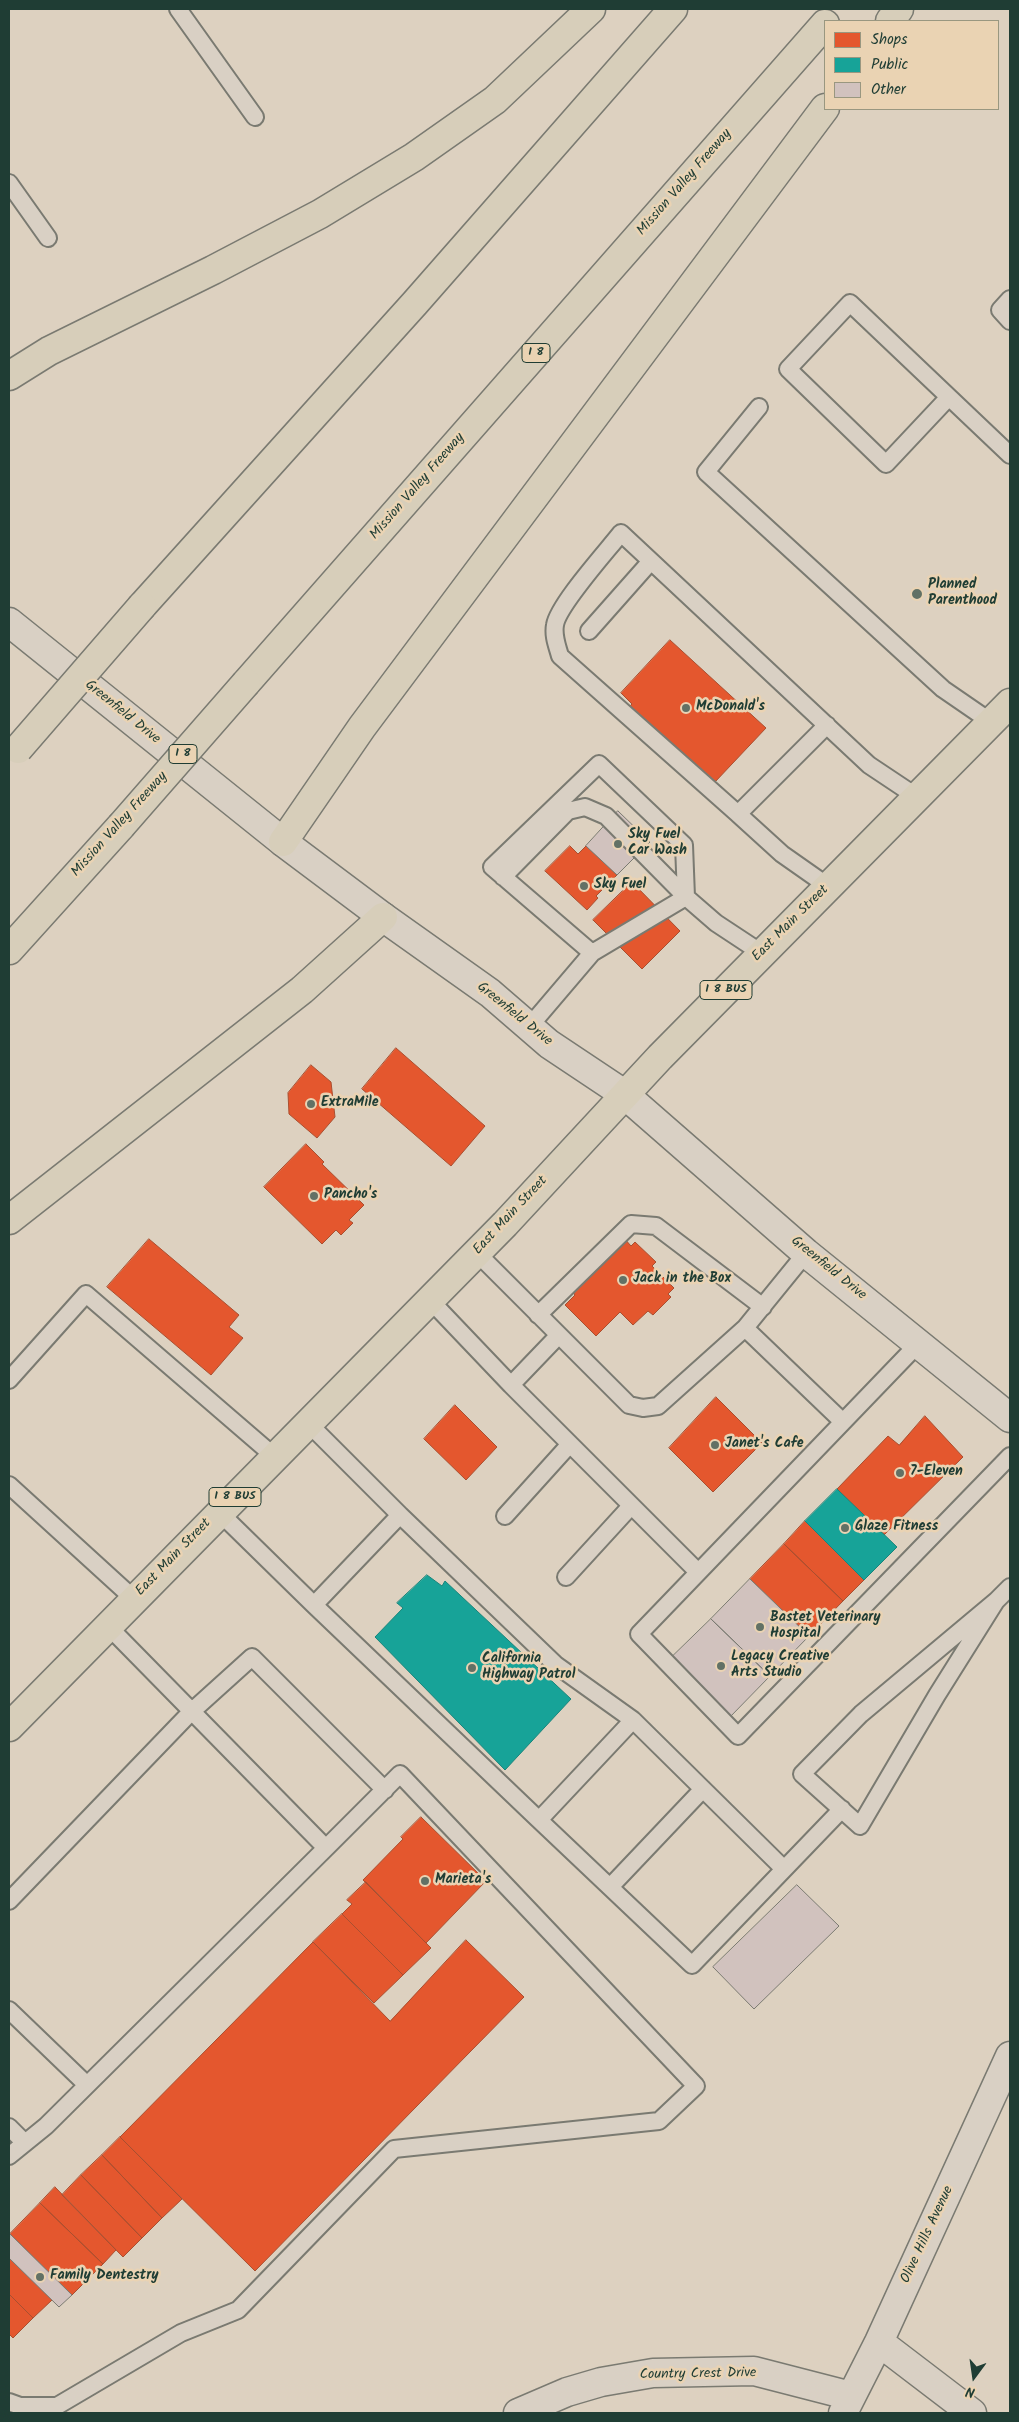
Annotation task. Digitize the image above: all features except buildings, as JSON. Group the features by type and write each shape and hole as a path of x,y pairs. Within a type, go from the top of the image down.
{"main road":[{"path":"9,376 49,351 213,270 320,214 414,157 495,100 592,9"},
{"path":"13,754 142,606 409,310 673,9"},
{"name":"Mission Valley Freeway","path":"828,20 838,9"},
{"path":"891,20 899,9"},
{"name":"Mission Valley Freeway","path":"9,950 121,826 824,24"},
{"path":"284,842 368,720 824,109"},
{"name":"Greenfield Drive","path":"9,622 284,842 383,917 490,993 549,1044 624,1094 806,1252 1010,1418"},
{"name":"East Main Street","path":"9,1728 219,1512 477,1253 624,1094 1010,703"},
{"path":"9,1220 302,990 383,917"},
{"name":"Olive Hills Avenue","path":"847,2405 879,2342 1010,2056"},
{"path":"879,2342 972,2413"},
{"name":"Country Crest Drive","path":"518,2413 567,2392 601,2382 653,2373 754,2371 847,2405"}],"lane":[{"path":"178,9 254,117"},
{"path":"9,183 48,238"},
{"path":"1010,299 1000,310 1010,321"},
{"path":"950,397 886,464 788,369 850,303 950,397 1010,454"},
{"path":"759,407 706,472 943,690 991,722"},
{"path":"829,887 782,854 560,656 554,638 555,623 564,606 622,533 869,765 917,798"},
{"path":"589,631 652,561"},
{"path":"738,814 827,725"},
{"path":"592,953 492,867 599,764 684,844 686,897"},
{"path":"503,876 568,811 584,807 606,816 686,897 716,923 763,954"},
{"path":"529,1027 592,953 686,897"},
{"path":"538,1315 631,1224 656,1226 763,1306"},
{"path":"477,1253 629,1405 642,1408 658,1406 745,1328 806,1252"},
{"path":"9,1380 86,1294 275,1456"},
{"path":"430,1300 511,1385 698,1572"},
{"path":"745,1328 843,1422"},
{"path":"511,1385 558,1336"},
{"path":"919,1344 639,1634 738,1736 1010,1456"},
{"path":"308,1423 400,1515 556,1665 634,1720 784,1870"},
{"path":"505,1516 570,1444"},
{"path":"9,1485 134,1599"},
{"path":"566,1577 632,1506"},
{"path":"219,1512 692,1965 842,1809"},
{"path":"314,1605 400,1515"},
{"path":"996,1601 937,1695 860,1826 802,1774 861,1714 996,1601 1010,1587"},
{"path":"108,1626 190,1713 326,1848"},
{"path":"9,1901 190,1713 252,1657 385,1790"},
{"path":"539,1820 634,1720"},
{"path":"9,2156 46,2126 400,1774 696,2086 659,2121 394,2149 238,2310 181,2333 57,2406 20,2406 9,2402"},
{"path":"610,1888 703,1789"},
{"path":"9,2010 87,2085"},
{"path":"9,2127 25,2143"}],"place":[{"name":"Planned Parenthood","path":"917,594"},
{"name":"McDonald's","path":"686,708"},
{"name":"Sky Fuel Car Wash","path":"618,844"},
{"name":"Sky Fuel","path":"584,886"},
{"name":"ExtraMile","path":"311,1104"},
{"name":"Pancho's","path":"314,1196"},
{"name":"Jack in the Box","path":"623,1280"},
{"name":"Janet's Cafe","path":"715,1445"},
{"name":"7-Eleven","path":"900,1473"},
{"name":"Glaze Fitness","path":"845,1528"},
{"name":"Bastet Veterinary Hospital","path":"760,1627"},
{"name":"Legacy Creative Arts Studio","path":"721,1666"},
{"name":"California Highway Patrol","path":"472,1668"},
{"name":"Marieta's","path":"425,1881"},
{"name":"Family Dentestry","path":"40,2277"}]}
